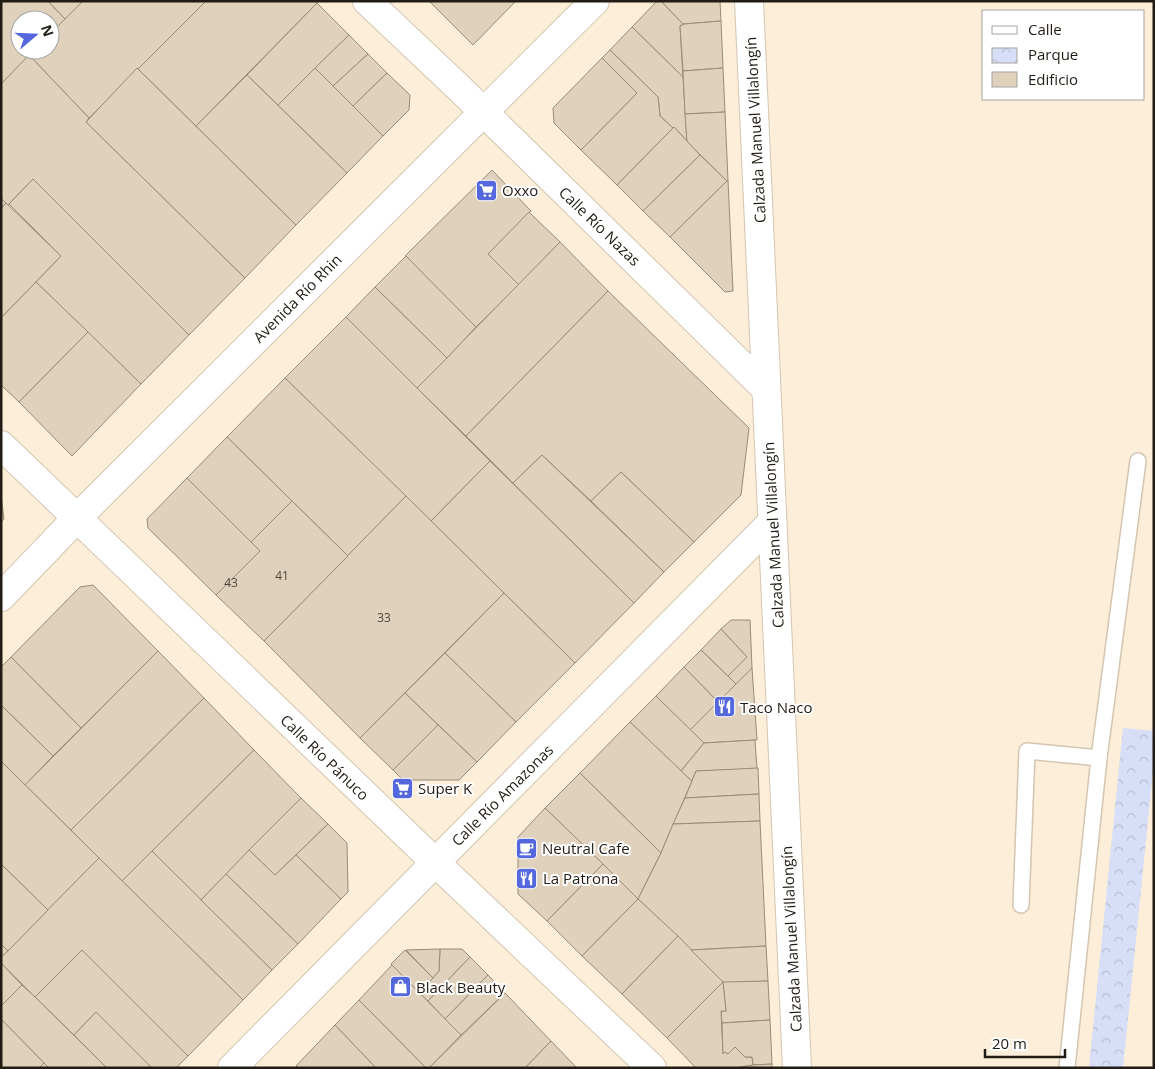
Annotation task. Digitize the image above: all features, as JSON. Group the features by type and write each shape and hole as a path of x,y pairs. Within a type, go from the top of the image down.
{"street":[{"name":"Calle Río Nazas","path":"367,1 484,112 766,389"},
{"name":"Avenida Río Rhin","path":"1,597 76,519 595,1"},
{"name":"Calzada Manuel Villalongín","path":"749,1 797,1068"},
{"name":"Calle Río Pánuco","path":"1,445 76,519 652,1068"},
{"name":"Calle Río Amazonas","path":"232,1068 772,522"}],"lane":[{"path":"1068,1068 1099,758 1138,461"},
{"path":"1021,904 1026,751 1099,758"}],"green space":[{"path":"1123,728 1154,731 1154,762 1123,1068 1089,1068"}],"building":[{"path":"1,1 48,1 56,10 10,10 10,60 25,60 1,84"},
{"path":"48,1 83,1 65,19 60,14 60,10 56,10"},
{"path":"83,1 206,1 89,118 34,60 60,60 60,24"},
{"path":"206,1 315,1 317,3 196,126 138,69"},
{"path":"429,1 516,1 473,45"},
{"path":"657,1 661,1 683,24 680,26 683,77 632,27"},
{"path":"661,1 720,1 721,21 683,24"},
{"path":"317,3 349,35 278,105 247,75"},
{"path":"60,14 65,19 60,24"},
{"path":"721,21 723,68 683,71 680,26 684,24"},
{"path":"632,27 683,77 687,141 660,116 658,97 610,50"},
{"path":"349,35 368,54 333,86 315,68"},
{"path":"610,50 658,97 660,116 673,128 617,185 581,150 637,93 602,58"},
{"path":"368,54 387,73 353,106 333,86"},
{"path":"602,58 637,93 581,150 554,123 553,108"},
{"path":"24,60 34,60 89,118 86,122 245,278 189,335 33,179 8,205 1,198 1,84"},
{"path":"137,68 296,225 245,278 86,122"},
{"path":"315,68 383,136 347,173 278,105"},
{"path":"723,68 725,112 685,114 683,71"},
{"path":"387,73 410,95 409,110 383,136 353,106"},
{"path":"247,75 347,173 296,225 196,126"},
{"path":"725,112 727,181 687,142 685,114"},
{"path":"674,127 700,155 643,211 617,185"},
{"path":"700,155 727,181 670,237 643,211"},
{"path":"492,170 531,211 488,254 519,285 476,327 405,256"},
{"path":"33,179 189,335 141,384 36,282 61,256 9,204"},
{"path":"728,180 733,291 725,292 670,237"},
{"path":"1,198 6,203 1,209"},
{"path":"6,203 61,256 1,318 1,209"},
{"path":"529,212 560,242 519,285 488,254"},
{"path":"560,242 608,291 466,436 417,388"},
{"path":"406,256 476,327 447,358 375,287"},
{"path":"36,282 88,332 19,402 1,385 1,318"},
{"path":"375,287 447,358 417,388 346,317"},
{"path":"608,291 749,428 741,495 694,542 621,472 591,501 542,455 513,483 466,436"},
{"path":"346,317 490,461 431,521 285,378"},
{"path":"88,332 141,384 72,456 19,402"},
{"path":"285,378 406,496 348,556 227,437"},
{"path":"227,437 292,501 251,542 187,478"},
{"path":"542,455 664,572 634,603 513,483"},
{"path":"490,461 634,603 575,663 431,521"},
{"path":"621,472 694,542 664,572 591,501"},
{"path":"187,478 260,551 216,595 148,528 147,519"},
{"path":"1,496 4,519 1,522"},
{"path":"406,496 504,593 360,738 264,641"},
{"path":"292,501 348,556 264,641 216,595 260,551 251,542"},
{"path":"93,585 158,651 81,728 11,657 80,587"},
{"path":"504,593 575,663 516,722 445,653"},
{"path":"731,620 750,620 752,668 736,684 728,676 747,657 721,629"},
{"path":"721,629 747,657 728,676 701,650"},
{"path":"701,650 736,684 718,702 684,667"},
{"path":"158,651 204,698 71,830 25,785"},
{"path":"445,653 516,722 477,762 405,693"},
{"path":"11,657 81,728 53,756 1,705 1,667"},
{"path":"684,667 718,702 690,730 656,696"},
{"path":"752,668 757,740 704,743 690,730"},
{"path":"405,693 438,725 393,770 360,738"},
{"path":"656,696 704,743 681,771 630,722"},
{"path":"204,698 254,750 122,881 71,830"},
{"path":"1,705 53,756 25,785 1,761"},
{"path":"630,722 692,781 661,853 580,773"},
{"path":"438,725 477,762 459,780 403,780 393,770"},
{"path":"755,740 757,769 696,771 692,781 681,771 704,743"},
{"path":"254,750 301,798 201,900 152,851"},
{"path":"1,761 99,858 48,910 1,864"},
{"path":"758,768 759,794 685,798 696,771"},
{"path":"580,773 661,853 638,899 545,808"},
{"path":"759,794 760,821 673,824 685,798"},
{"path":"301,798 328,824 275,875 249,850"},
{"path":"545,808 603,864 547,921 518,894 518,837"},
{"path":"760,821 766,946 691,950 638,899 673,824"},
{"path":"328,824 347,843 348,892 341,899 296,855"},
{"path":"249,850 275,875 296,855 341,899 298,944 226,874"},
{"path":"152,851 272,970 243,1000 122,881"},
{"path":"99,858 243,1000 188,1056 82,950 35,997 1,963 1,957"},
{"path":"1,864 48,910 8,951 1,944"},
{"path":"603,864 638,899 582,956 547,921"},
{"path":"226,874 298,944 272,970 201,900"},
{"path":"638,899 678,936 622,994 582,956"},
{"path":"678,936 723,982 667,1038 622,994"},
{"path":"1,944 8,951 1,957"},
{"path":"766,946 768,981 724,983 691,950"},
{"path":"440,949 462,949 470,957 428,1001 419,993 439,971"},
{"path":"440,949 439,971 433,978 406,950"},
{"path":"82,950 188,1056 176,1068 152,1068 96,1012 74,1035 35,997"},
{"path":"405,950 433,978 419,993 391,964"},
{"path":"470,957 488,975 445,1019 428,1001"},
{"path":"1,963 22,985 1,1006"},
{"path":"392,965 461,1035 429,1068 426,1068 359,1000"},
{"path":"488,975 505,993 461,1035 445,1019"},
{"path":"768,981 770,1020 722,1023 721,1011 726,1011 723,982"},
{"path":"723,982 726,1011 721,1011 723,1054 725,1052 728,1054 735,1047 745,1057 752,1057 753,1065 736,1068 696,1068 667,1038"},
{"path":"22,985 107,1068 49,1068 1,1019 1,1006"},
{"path":"505,993 551,1041 525,1068 429,1068"},
{"path":"359,1000 426,1068 376,1068 335,1025"},
{"path":"96,1012 152,1068 107,1068 74,1035"},
{"path":"1,1019 44,1063 39,1068 1,1068"},
{"path":"770,1020 772,1064 753,1065 752,1057 745,1057 735,1047 728,1054 725,1052 723,1054 722,1023"},
{"path":"335,1025 376,1068 298,1068 296,1066"},
{"path":"551,1041 577,1068 525,1068"},
{"path":"44,1063 49,1068 39,1068"},
{"path":"772,1064 772,1068 736,1068 753,1065"}],"place":[{"name":"Oxxo","path":"486,190"},
{"name":"Taco Naco","path":"724,707"},
{"name":"Super K","path":"402,788"},
{"name":"Neutral Cafe","path":"526,848"},
{"name":"La Patrona","path":"527,878"},
{"name":"Black Beauty","path":"400,987"}]}
